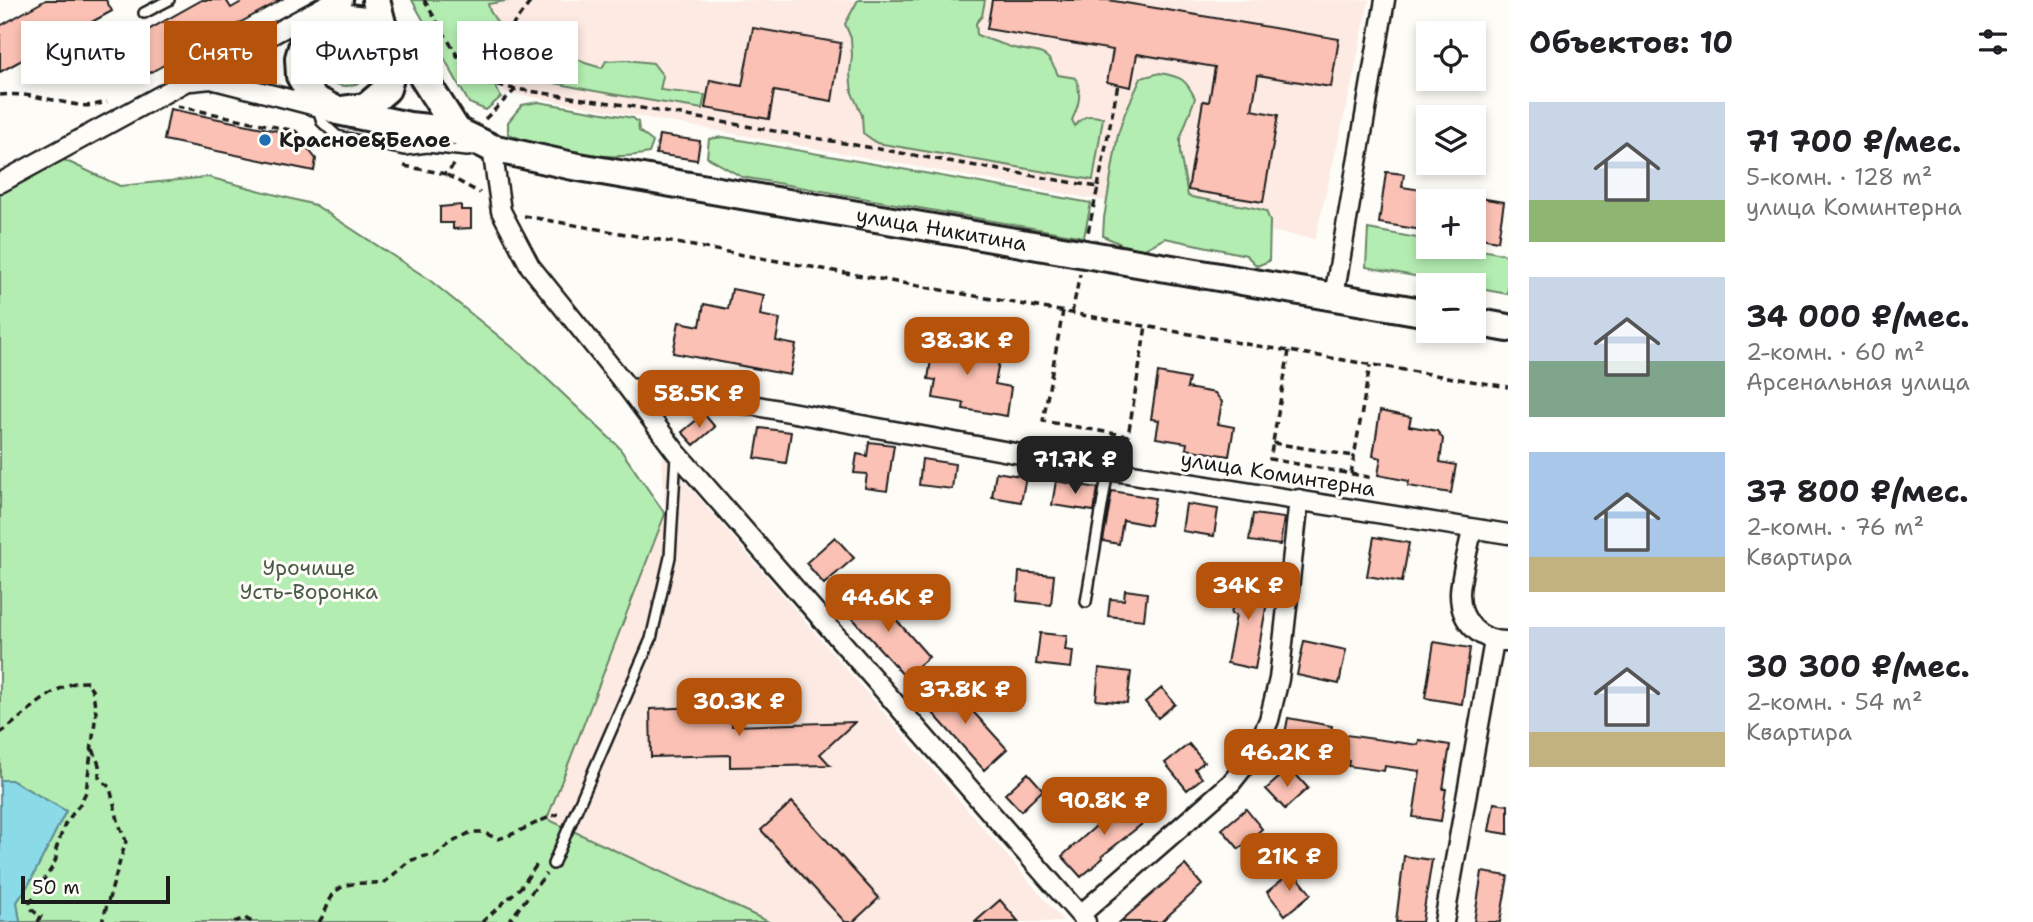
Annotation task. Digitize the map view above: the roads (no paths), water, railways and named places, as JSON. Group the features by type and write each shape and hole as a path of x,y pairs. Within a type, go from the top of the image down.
{"main road":[{"path":"321,21 338,0"},
{"path":"376,0 381,21"},
{"path":"329,21 340,16 366,21"},
{"path":"305,84 314,99 328,108 366,107 387,89 388,84"},
{"path":"428,84 472,142"},
{"name":"улица Никитина","path":"328,108 573,166 1416,311"},
{"path":"1486,324 1508,328"}],"street":[{"path":"277,32 338,0"},
{"path":"1334,296 1385,0"},
{"path":"0,183 180,84"},
{"path":"231,84 328,108"},
{"path":"472,142 501,211 530,266 676,452 1083,919 1231,783 1254,754 1269,720 1279,679 1299,499"},
{"name":"улица Коминтерна","path":"628,388 702,396 1108,470 1508,534"},
{"path":"1444,922 1501,641 1471,628 1463,612 1460,594 1472,530"}],"lane":[{"path":"144,13 169,0"},
{"path":"553,864 651,639 670,557 676,452"},
{"path":"1086,602 1108,470"}],"water":[{"path":"0,780 11,780 66,811 17,902 20,922 0,922"}],"place":[{"name":"Красное&Белое","path":"265,140"}],"park label":[{"name":"Урочище Усть-Воронка","path":"309,580"}]}
